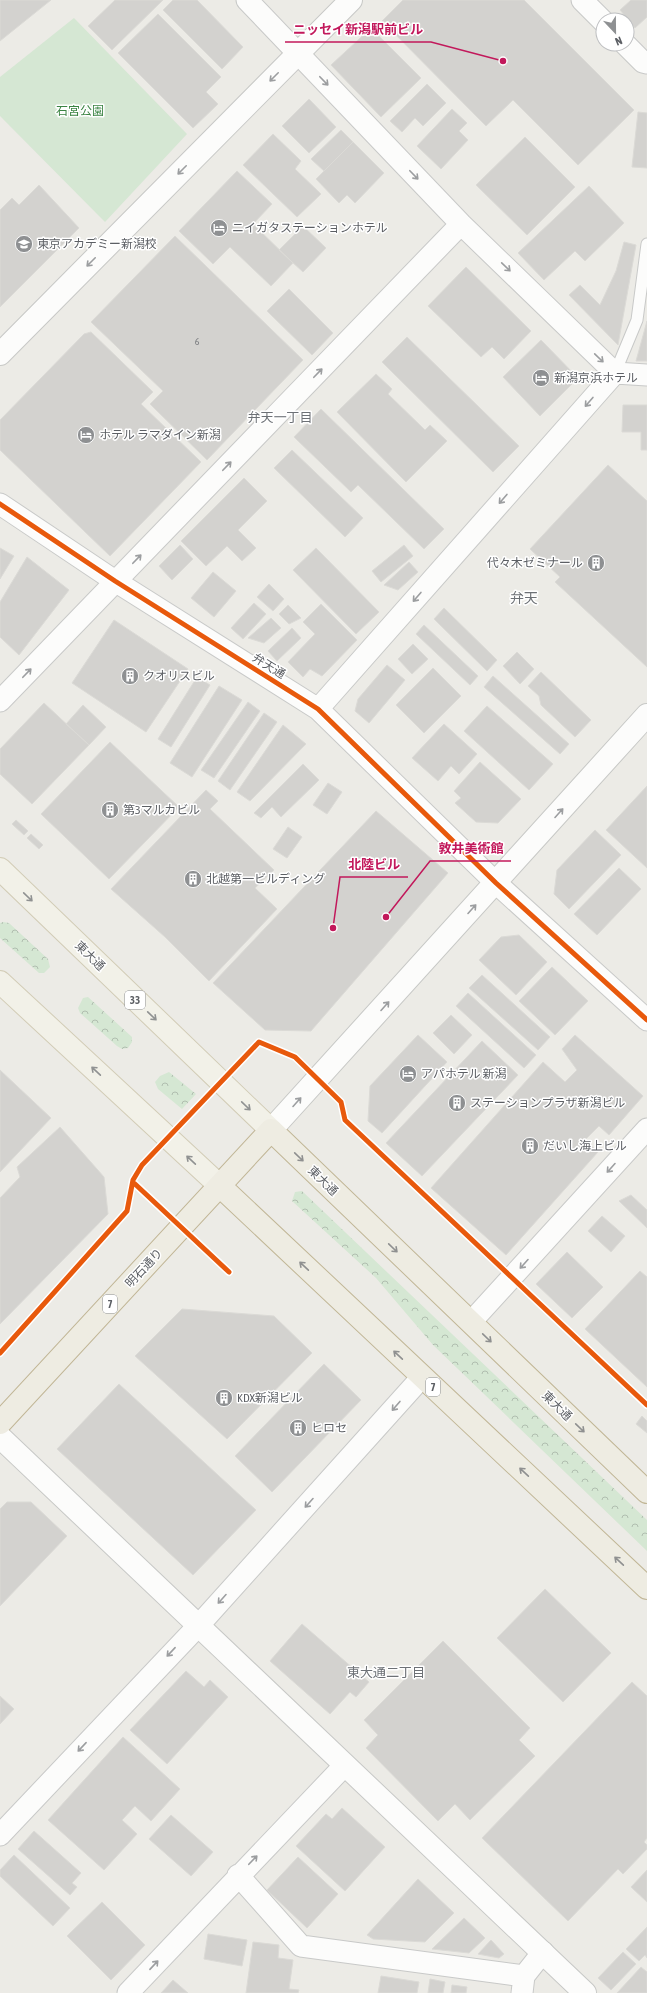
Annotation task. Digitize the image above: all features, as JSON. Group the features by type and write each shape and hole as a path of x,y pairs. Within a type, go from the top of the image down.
{"highway":[{"name":"明石通り","path":"0,1423 271,1130"},
{"name":"東大通","path":"271,1130 647,1492"},
{"name":"7","path":"220,1186 647,1588"}],"main road":[{"name":"東大通","path":"0,869 271,1130"},
{"path":"0,982 220,1186"}],"street":[{"path":"246,0 461,224 615,373 647,375"},
{"path":"0,354 351,0"},
{"path":"582,0 595,13"},
{"path":"633,52 643,62 647,63"},
{"path":"0,701 461,224"},
{"path":"318,709 615,373"},
{"name":"弁天通","path":"0,504 116,581 318,709 496,883 647,1020"},
{"path":"271,1130 647,715"},
{"path":"471,1322 647,1129"},
{"path":"0,1835 199,1625 422,1377"},
{"path":"0,1437 199,1625 344,1766 585,1993"},
{"path":"128,1993 238,1875 344,1766"},
{"path":"238,1875 301,1946 523,1985 542,1952"}],"lane":[{"path":"615,373 637,320 647,244"}],"green space":[{"name":"石宮公園","path":"74,18 187,134 105,222 0,116 0,77"},
{"path":"0,923 9,923 48,959 50,967 44,973 39,973 0,938"},
{"path":"88,997 132,1037 132,1042 128,1048 122,1049 117,1046 80,1013 78,1008 83,998"},
{"path":"169,1072 196,1094 182,1109 158,1089 155,1082 160,1076"},
{"path":"302,1191 647,1520 647,1551 433,1345 376,1278 292,1201 295,1192"}],"building":[{"path":"0,0 51,0 0,41"},
{"path":"115,0 163,0 112,50 88,26"},
{"path":"173,0 197,0 243,47 222,69 163,10"},
{"path":"403,0 524,0 634,110 578,165 513,100 486,126 382,21"},
{"path":"631,0 647,0 647,17 635,28 635,12 622,12 620,10"},
{"path":"158,14 221,77 206,92 218,104 193,128 118,53"},
{"path":"371,28 421,78 381,117 331,65"},
{"path":"427,84 446,103 423,126 415,118 402,132 390,121"},
{"path":"309,99 336,127 309,153 282,126"},
{"path":"452,109 467,123 459,131 468,140 441,169 417,146"},
{"path":"638,112 647,113 647,168 632,167"},
{"path":"341,130 353,142 324,171 311,159"},
{"path":"273,134 301,161 295,169 321,194 297,217 243,165"},
{"path":"525,137 575,187 527,235 476,185"},
{"path":"353,142 384,173 355,203 347,195 339,203 316,179"},
{"name":"ニイガタステーションホテル","path":"237,171 272,204 253,224 293,263 271,286 230,247 213,264 179,231"},
{"path":"39,185 79,228 0,307 0,210 12,198 19,205"},
{"path":"589,186 624,223 585,261 575,251 544,280 518,253"},
{"path":"303,226 326,248 303,272 279,250"},
{"path":"175,236 303,360 207,460 150,404 163,391 91,322"},
{"path":"624,242 636,245 618,345 569,295 580,285 600,305 616,271"},
{"path":"466,267 531,331 504,359 492,347 481,357 428,306"},
{"path":"289,289 333,333 312,355 267,311"},
{"path":"647,321 647,361 636,361"},
{"name":"ホテル ラマダイン新潟","path":"91,332 153,392 141,404 201,462 110,556 0,450 0,420 84,334"},
{"path":"407,337 519,446 493,472 382,362"},
{"name":"新潟京浜ホテル","path":"541,340 578,378 540,416 503,377"},
{"path":"376,374 392,389 388,394 425,430 430,425 447,441 406,482 337,412"},
{"path":"623,405 647,405 647,450 641,450 641,432 622,432"},
{"path":"321,409 444,529 424,549 358,485 351,492 294,437"},
{"path":"292,450 363,518 345,537 274,468"},
{"name":"代々木ゼミナール","path":"608,465 647,501 647,667 555,582 560,577 530,549"},
{"path":"244,478 267,501 238,530 256,548 242,561 227,546 206,566 181,541"},
{"path":"180,545 193,559 172,580 159,566"},
{"path":"404,545 413,556 381,582 372,571"},
{"path":"0,548 14,556 0,579"},
{"path":"316,548 379,612 356,634 293,570"},
{"path":"27,557 69,590 19,655 0,637 0,602"},
{"path":"409,562 418,572 398,590 384,585"},
{"path":"213,572 236,591 214,617 191,598"},
{"path":"269,584 284,599 273,611 257,597"},
{"path":"254,603 266,614 243,639 231,628"},
{"path":"321,604 357,640 322,676 310,669 303,677 288,662 315,634 303,622"},
{"path":"288,605 301,618 289,624 279,614"},
{"path":"444,608 497,660 487,671 434,619"},
{"path":"271,618 281,628 264,643 248,638"},
{"name":"クオリスビル","path":"114,620 188,669 146,732 72,683"},
{"path":"424,625 478,676 470,685 416,634"},
{"path":"292,628 301,638 277,661 268,651"},
{"path":"413,644 428,659 412,674 398,659"},
{"path":"517,652 534,669 520,684 503,666"},
{"path":"387,665 405,680 369,723 355,711 358,699"},
{"path":"433,668 461,696 424,733 396,705"},
{"path":"541,672 591,720 575,737 541,705 539,696 528,686"},
{"path":"493,676 569,744 560,754 484,687"},
{"path":"197,677 210,685 171,747 158,739"},
{"path":"219,686 242,700 192,777 170,763"},
{"path":"248,702 260,711 214,778 201,770"},
{"path":"44,703 89,745 32,804 0,774 0,749"},
{"path":"83,705 106,727 89,745 66,724"},
{"path":"487,706 553,764 529,790 464,731"},
{"path":"264,713 277,722 230,790 218,781"},
{"path":"444,724 477,754 459,774 451,766 438,781 412,758"},
{"path":"283,725 306,744 250,801 237,792"},
{"name":"第3マルカビル","path":"110,742 179,807 109,879 41,814"},
{"path":"480,762 521,799 498,823 476,822 455,803 461,798 454,791"},
{"path":"303,764 319,780 281,817 272,807 261,818 254,813"},
{"path":"328,783 342,792 327,814 313,805"},
{"path":"647,786 647,868 606,830"},
{"name":"北越第一ビルディング","path":"206,790 218,801 210,809 274,870 255,888 277,909 209,981 165,937 111,889"},
{"path":"376,811 448,873 311,1031 265,1030 213,983"},
{"path":"16,820 28,831 24,835 12,824"},
{"path":"288,827 302,837 287,858 273,849"},
{"path":"595,830 621,855 569,909 554,894 557,870"},
{"path":"31,834 43,845 39,849 27,838"},
{"path":"619,868 641,889 597,935 574,914"},
{"path":"519,935 547,962 516,995 479,960 501,937"},
{"path":"552,967 588,1001 555,1035 519,1001"},
{"path":"482,975 550,1037 538,1050 469,988"},
{"path":"468,993 536,1055 524,1068 456,1006"},
{"path":"451,1015 472,1035 454,1054 433,1033"},
{"name":"アパホテル 新潟","path":"418,1035 447,1062 382,1133 368,1121 370,1086"},
{"name":"だいし海上ビル","path":"575,1035 643,1096 609,1135 599,1126 585,1140 598,1152 506,1255 431,1188 543,1062 565,1082 577,1070 562,1049"},
{"name":"ステーションプラザ新潟ビル","path":"482,1041 518,1075 422,1176 386,1143"},
{"path":"0,1070 51,1118 0,1172"},
{"path":"60,1127 104,1177 108,1214 0,1324 0,1198 20,1177 17,1167"},
{"path":"631,1195 647,1210 647,1228 619,1201"},
{"path":"602,1216 625,1236 611,1252 588,1231"},
{"path":"567,1252 603,1287 572,1318 536,1284"},
{"path":"640,1271 647,1277 647,1387 585,1329"},
{"name":"KDX新潟ビル","path":"182,1309 274,1316 312,1353 227,1439 135,1356"},
{"name":"ヒロセ","path":"324,1364 361,1400 272,1492 235,1456"},
{"path":"119,1384 256,1510 193,1575 57,1449"},
{"path":"642,1416 647,1421 647,1433 636,1424"},
{"path":"7,1502 31,1502 67,1536 0,1606 0,1509"},
{"path":"545,1589 611,1653 563,1702 497,1638"},
{"path":"302,1624 369,1682 356,1697 350,1692 330,1714 270,1661"},
{"path":"443,1641 530,1728 519,1740 535,1756 470,1820 455,1804 438,1821 366,1748 378,1735 364,1720"},
{"path":"186,1671 204,1687 210,1680 228,1697 167,1764 130,1730"},
{"path":"632,1682 647,1696 647,1838 644,1842 647,1845 647,1849 623,1874 618,1869 568,1921 482,1838"},
{"path":"0,1696 14,1709 0,1724"},
{"path":"123,1737 180,1789 151,1821 135,1806 122,1820 137,1834 104,1870 48,1820"},
{"path":"342,1808 385,1847 345,1891 296,1846 326,1814 332,1819"},
{"path":"171,1815 213,1852 191,1876 149,1839"},
{"path":"34,1831 81,1873 72,1883 77,1887 70,1895 18,1849"},
{"path":"14,1855 70,1908 53,1926 0,1876 0,1870"},
{"path":"298,1857 338,1894 307,1928 267,1890"},
{"path":"647,1870 647,1902 631,1887"},
{"path":"418,1879 454,1913 425,1942 373,1939 367,1935"},
{"path":"102,1902 145,1945 111,1980 67,1936"},
{"path":"464,1918 485,1938 469,1953 432,1949"},
{"path":"647,1927 647,1958 645,1955 639,1961 626,1949"},
{"path":"208,1934 247,1940 242,1966 204,1959"},
{"path":"491,1940 504,1954 499,1958 478,1954"},
{"path":"253,1942 279,1945 278,1958 293,1960 289,1989 299,1990 298,1993 246,1993"},
{"path":"623,1952 636,1964 611,1990 598,1978"},
{"path":"641,1967 647,1972 647,1993 617,1993"},
{"path":"381,1976 419,1982 417,1993 378,1993"},
{"path":"430,1979 445,1982 443,1993 428,1993"},
{"path":"173,1980 188,1993 161,1993"},
{"path":"452,1985 467,1987 466,1993 451,1993"}],"cycle path":[{"path":"0,504 115,581 318,709 496,883 647,1020"},
{"path":"0,1353 127,1211 133,1180 142,1165 259,1042 295,1057 341,1102 345,1120 647,1405"},
{"path":"135,1184 229,1272"}],"place":[{"name":"ニッセイ新潟駅前ビル","path":"503,61"},
{"name":"ニイガタステーションホテル","path":"219,228"},
{"name":"東京アカデミー新潟校","path":"24,244"},
{"name":"新潟京浜ホテル","path":"541,378"},
{"name":"ホテル ラマダイン新潟","path":"86,435"},
{"name":"代々木ゼミナール","path":"596,563"},
{"name":"クオリスビル","path":"130,676"},
{"name":"第3マルカビル","path":"110,810"},
{"name":"北越第一ビルディング","path":"193,879"},
{"name":"敦井美術館","path":"386,917"},
{"name":"北陸ビル","path":"333,928"},
{"name":"アパホテル 新潟","path":"408,1074"},
{"name":"ステーションプラザ新潟ビル","path":"457,1103"},
{"name":"だいし海上ビル","path":"530,1146"},
{"name":"KDX新潟ビル","path":"224,1398"},
{"name":"ヒロセ","path":"298,1428"}],"district":[{"name":"弁天一丁目","path":"280,417"},
{"name":"弁天","path":"524,598"},
{"name":"東大通二丁目","path":"386,1672"}]}
